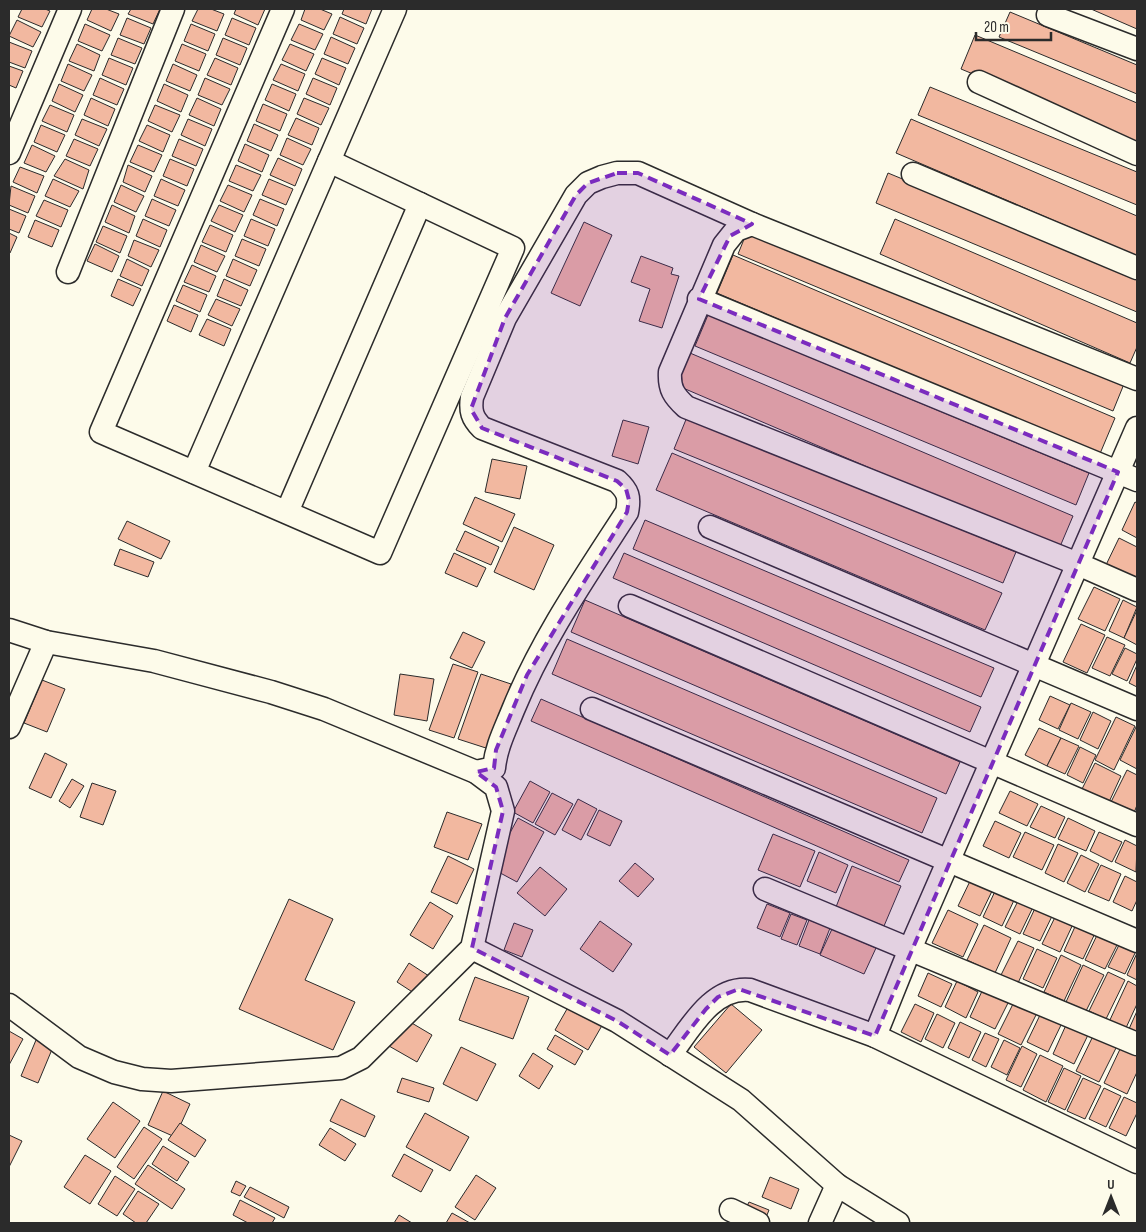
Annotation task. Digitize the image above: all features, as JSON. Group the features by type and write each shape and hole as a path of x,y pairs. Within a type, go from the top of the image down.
{"street":[{"path":"9,153 70,9"},
{"path":"68,272 174,9"},
{"path":"283,9 101,432 380,553 513,248 329,161"},
{"path":"194,472 396,9"},
{"path":"1048,15 1137,49"},
{"path":"979,82 1137,154"},
{"path":"476,772 494,768 496,750 527,675 548,636 627,512 629,500 626,489 617,481 482,428 473,419 470,409 472,397 505,318 576,195 588,183 618,173 638,173 752,224 1137,379"},
{"path":"913,174 1137,268"},
{"path":"287,512 420,204"},
{"path":"752,224 736,230 730,236 699,299 670,372 669,384 671,391 686,407 1078,564 1137,590"},
{"path":"699,299 1128,476"},
{"path":"875,1036 910,949 1078,564 1128,476 1137,428"},
{"path":"710,527 1137,709"},
{"path":"630,606 1137,825"},
{"path":"9,630 46,642 154,661 271,692 324,709 476,772 496,787 503,811 472,948 361,1058 341,1068 171,1081 142,1079 114,1072 79,1057 9,1005"},
{"path":"9,727 46,642"},
{"path":"592,709 1137,941"},
{"path":"765,889 1137,1044"},
{"path":"472,948 617,1021 741,1100 837,1186 898,1223"},
{"path":"670,1055 706,1008 718,998 739,989 750,990 875,1036 1137,1162"},
{"path":"820,1223 837,1186"},
{"path":"731,1210 758,1223"}],"highlighted area":[{"path":"617,173 638,173 752,224 730,236 699,299 1118,472 875,1036 739,989 718,997 706,1009 670,1055 617,1021 472,948 503,811 496,787 476,772 494,768 496,750 527,675 627,512 629,500 626,489 617,481 482,428 471,409 505,318 576,195 588,183"}],"building":[{"path":"22,9 45,9 50,11 42,27 18,17"},
{"path":"92,9 106,9 119,14 111,31 87,20"},
{"path":"131,9 160,9 153,24 128,14"},
{"path":"198,9 211,9 224,14 217,31 192,21"},
{"path":"236,9 265,9 258,25 234,14"},
{"path":"305,9 320,9 332,14 324,30 301,20"},
{"path":"344,9 372,9 366,24 342,14"},
{"path":"1091,9 1137,9 1137,29"},
{"path":"1010,12 1137,65 1137,94 999,37"},
{"path":"340,17 364,28 357,44 333,34"},
{"path":"127,18 151,28 144,44 120,35"},
{"path":"232,18 256,28 249,45 225,35"},
{"path":"17,20 41,32 33,47 9,36"},
{"path":"85,24 110,35 102,51 78,41"},
{"path":"191,24 215,34 208,51 184,41"},
{"path":"299,24 323,34 315,50 291,40"},
{"path":"975,35 1137,103 1137,142 961,69"},
{"path":"331,37 355,48 348,64 324,54"},
{"path":"118,38 142,48 135,64 111,55"},
{"path":"223,38 247,48 240,65 216,55"},
{"path":"9,42 32,51 25,68 9,62"},
{"path":"77,44 100,55 94,71 69,61"},
{"path":"182,44 206,54 199,71 175,61"},
{"path":"290,44 314,54 306,71 282,60"},
{"path":"109,58 133,68 126,85 102,75"},
{"path":"215,58 238,68 231,85 207,75"},
{"path":"322,58 346,68 339,85 315,74"},
{"path":"68,64 92,75 84,91 61,81"},
{"path":"173,64 197,75 190,91 166,81"},
{"path":"281,64 305,74 298,91 273,80"},
{"path":"9,66 23,71 16,88 9,85"},
{"path":"100,78 124,89 117,105 93,95"},
{"path":"205,78 230,89 222,105 198,95"},
{"path":"313,78 337,88 330,105 306,94"},
{"path":"59,84 83,95 75,112 52,101"},
{"path":"164,84 188,95 181,112 157,101"},
{"path":"272,84 296,94 289,111 265,100"},
{"path":"930,87 1137,172 1137,205 918,115"},
{"path":"91,98 115,109 108,126 84,115"},
{"path":"197,98 221,109 214,126 189,115"},
{"path":"304,98 329,108 321,125 297,114"},
{"path":"263,104 287,114 280,131 256,121"},
{"path":"50,105 74,115 67,132 42,121"},
{"path":"155,105 180,115 172,132 148,121"},
{"path":"296,118 319,128 312,145 288,135"},
{"path":"82,119 107,129 99,146 75,135"},
{"path":"188,119 212,129 205,146 181,135"},
{"path":"911,119 1137,216 1137,256 896,153"},
{"path":"254,124 278,135 271,151 247,141"},
{"path":"41,125 65,135 57,152 34,142"},
{"path":"147,125 170,135 163,152 139,141"},
{"path":"287,138 311,149 303,165 280,155"},
{"path":"74,139 98,149 90,166 66,156"},
{"path":"179,139 203,149 196,166 172,156"},
{"path":"245,144 269,155 262,172 238,161"},
{"path":"32,145 55,156 46,172 24,163"},
{"path":"138,145 162,155 154,172 130,162"},
{"path":"278,158 302,169 295,186 270,175"},
{"path":"65,159 89,170 83,189 54,176"},
{"path":"170,159 194,169 187,186 163,176"},
{"path":"128,165 152,176 145,192 123,182"},
{"path":"236,165 261,175 253,191 229,181"},
{"path":"20,167 44,176 37,193 13,182"},
{"path":"888,173 1137,276 1137,312 876,203"},
{"path":"53,179 79,191 70,207 45,196"},
{"path":"161,179 185,190 178,206 154,196"},
{"path":"269,179 293,189 286,205 262,195"},
{"path":"121,185 144,196 136,212 114,202"},
{"path":"228,185 252,195 244,212 220,201"},
{"path":"11,186 35,196 28,213 9,205"},
{"path":"152,199 176,210 169,226 145,216"},
{"path":"260,199 284,209 277,226 253,215"},
{"path":"44,200 68,210 61,227 36,216"},
{"path":"112,205 135,216 129,233 105,222"},
{"path":"219,205 243,215 235,232 211,221"},
{"path":"9,209 26,216 19,233 9,229"},
{"path":"143,219 167,230 160,247 136,236"},
{"path":"251,219 275,229 268,246 244,236"},
{"path":"895,219 1137,323 1137,347 1130,363 880,254"},
{"path":"35,220 59,230 52,247 28,237"},
{"path":"584,222 612,235 580,306 551,293"},
{"path":"210,225 233,235 226,252 202,242"},
{"path":"103,226 127,236 120,253 96,242"},
{"path":"749,227 1124,384 1113,411 738,254"},
{"path":"9,233 17,237 10,253 9,253"},
{"path":"242,239 266,249 259,266 235,256"},
{"path":"134,240 159,250 151,267 128,256"},
{"path":"95,244 119,256 112,272 87,261"},
{"path":"201,245 225,256 217,272 194,262"},
{"path":"733,255 1115,418 1099,456 717,293"},
{"path":"641,256 673,268 671,274 679,276 662,328 639,321 650,289 631,282"},
{"path":"127,259 149,270 142,286 120,276"},
{"path":"233,259 257,270 250,286 226,276"},
{"path":"192,265 216,276 209,292 184,282"},
{"path":"118,279 141,289 133,306 111,296"},
{"path":"224,279 248,290 241,306 217,296"},
{"path":"183,285 207,295 200,312 176,301"},
{"path":"216,299 240,309 232,326 208,315"},
{"path":"174,305 198,315 191,332 167,321"},
{"path":"708,315 1089,473 1076,505 695,346"},
{"path":"207,319 231,329 224,346 199,335"},
{"path":"690,353 1073,516 1059,549 676,385"},
{"path":"687,417 1016,552 1003,583 674,449"},
{"path":"623,420 649,427 638,464 612,456"},
{"path":"672,453 1002,593 985,630 656,490"},
{"path":"492,459 527,466 520,499 485,492"},
{"path":"475,497 515,514 502,542 463,524"},
{"path":"1135,502 1137,503 1137,538 1122,530"},
{"path":"645,520 994,668 981,697 633,549"},
{"path":"127,521 170,541 161,559 118,539"},
{"path":"514,527 554,545 534,590 494,572"},
{"path":"465,531 499,547 491,565 456,550"},
{"path":"1119,538 1137,547 1137,582 1105,567"},
{"path":"120,549 154,562 148,577 114,565"},
{"path":"454,553 486,568 477,587 445,573"},
{"path":"624,553 981,707 970,732 613,578"},
{"path":"1094,587 1120,599 1105,631 1078,619"},
{"path":"585,600 960,762 946,794 571,632"},
{"path":"1123,600 1137,607 1124,638 1109,631"},
{"path":"1137,610 1137,645 1124,638"},
{"path":"1081,624 1105,635 1087,673 1063,662"},
{"path":"463,632 485,642 472,668 450,658"},
{"path":"1107,637 1125,645 1110,676 1092,668"},
{"path":"567,639 937,798 922,833 552,674"},
{"path":"1125,648 1137,654 1137,659 1127,681 1112,674"},
{"path":"453,664 478,672 454,738 429,730"},
{"path":"1137,665 1137,687 1129,683"},
{"path":"400,674 434,679 427,721 394,715"},
{"path":"481,674 511,684 489,749 458,739"},
{"path":"42,680 65,689 47,732 24,723"},
{"path":"1050,696 1070,705 1058,729 1039,720"},
{"path":"541,699 909,860 899,882 531,721"},
{"path":"1071,703 1091,712 1078,739 1059,730"},
{"path":"1093,712 1111,721 1098,749 1080,740"},
{"path":"1116,717 1135,726 1114,770 1095,760"},
{"path":"1137,725 1137,769 1120,760"},
{"path":"1039,728 1061,738 1047,766 1025,755"},
{"path":"1061,738 1079,746 1065,774 1047,766"},
{"path":"1080,747 1096,755 1083,783 1067,775"},
{"path":"45,753 67,764 51,798 29,788"},
{"path":"1095,763 1121,776 1109,802 1082,789"},
{"path":"1127,770 1137,775 1137,805 1134,813 1111,802"},
{"path":"72,779 84,786 70,808 59,801"},
{"path":"530,781 550,792 533,823 513,812"},
{"path":"92,783 116,791 103,825 80,817"},
{"path":"1010,791 1038,804 1027,826 999,813"},
{"path":"552,793 573,804 555,835 535,824"},
{"path":"578,799 597,809 581,840 562,830"},
{"path":"1041,806 1065,817 1055,838 1030,827"},
{"path":"599,810 622,821 610,846 587,835"},
{"path":"447,812 482,824 468,860 434,847"},
{"path":"518,818 544,832 517,882 491,868"},
{"path":"1068,818 1095,831 1086,851 1058,839"},
{"path":"995,821 1021,833 1009,858 983,846"},
{"path":"1025,832 1054,845 1042,870 1013,857"},
{"path":"1099,832 1122,842 1112,862 1090,851"},
{"path":"773,834 815,851 800,887 758,870"},
{"path":"1125,840 1137,846 1136,872 1115,862"},
{"path":"1058,844 1078,853 1064,882 1045,873"},
{"path":"819,852 848,865 836,893 807,881"},
{"path":"1081,855 1099,864 1085,892 1067,883"},
{"path":"448,856 474,869 457,904 431,892"},
{"path":"635,863 654,879 638,897 619,881"},
{"path":"1101,865 1121,874 1109,901 1088,892"},
{"path":"852,866 901,886 884,926 836,907"},
{"path":"540,867 567,889 545,916 517,893"},
{"path":"1125,876 1137,882 1137,900 1132,911 1113,902"},
{"path":"972,877 994,887 980,916 958,906"},
{"path":"997,887 1016,896 1002,926 983,917"},
{"path":"1020,897 1035,903 1020,934 1005,927"},
{"path":"289,899 333,919 305,980 355,1002 333,1050 239,1009"},
{"path":"430,902 453,916 433,949 410,935"},
{"path":"767,904 790,913 780,937 757,928"},
{"path":"1037,904 1054,912 1040,941 1023,934"},
{"path":"948,910 978,924 963,957 932,943"},
{"path":"1057,913 1074,922 1060,952 1042,944"},
{"path":"791,914 807,920 797,945 781,939"},
{"path":"809,920 830,928 820,954 799,946"},
{"path":"1078,920 1097,929 1083,959 1064,951"},
{"path":"600,921 632,944 613,972 580,949"},
{"path":"514,923 533,930 522,957 504,950"},
{"path":"984,925 1011,938 995,973 967,960"},
{"path":"832,929 876,948 864,974 820,955"},
{"path":"1100,929 1120,939 1105,969 1085,960"},
{"path":"1122,939 1137,949 1125,974 1108,967"},
{"path":"1018,941 1034,948 1018,983 1001,975"},
{"path":"1037,949 1057,958 1043,988 1023,979"},
{"path":"1137,953 1137,980 1127,975"},
{"path":"1061,955 1081,965 1064,1001 1044,992"},
{"path":"409,963 429,976 417,995 397,982"},
{"path":"1083,965 1104,975 1086,1011 1066,1002"},
{"path":"1108,972 1125,980 1106,1019 1089,1011"},
{"path":"928,973 952,984 941,1007 918,996"},
{"path":"475,977 529,997 513,1039 459,1020"},
{"path":"957,981 978,992 966,1018 945,1007"},
{"path":"1128,981 1137,986 1137,1004 1125,1030 1109,1022"},
{"path":"983,989 1009,1001 995,1029 970,1017"},
{"path":"1015,1000 1038,1011 1021,1045 998,1034"},
{"path":"571,1002 604,1022 588,1050 555,1030"},
{"path":"731,1004 762,1030 726,1073 694,1047"},
{"path":"915,1004 934,1013 921,1042 901,1032"},
{"path":"1137,1011 1137,1033 1129,1029"},
{"path":"1041,1013 1062,1023 1048,1052 1027,1042"},
{"path":"937,1014 955,1023 943,1048 925,1039"},
{"path":"405,1019 432,1035 417,1062 389,1046"},
{"path":"960,1022 981,1032 969,1058 948,1048"},
{"path":"1066,1025 1088,1035 1074,1064 1053,1054"},
{"path":"9,1031 23,1039 9,1065"},
{"path":"985,1033 999,1039 986,1067 972,1060"},
{"path":"1094,1034 1117,1046 1099,1082 1076,1071"},
{"path":"555,1035 583,1051 575,1065 547,1049"},
{"path":"36,1040 53,1047 38,1083 21,1076"},
{"path":"1004,1040 1020,1048 1007,1075 991,1067"},
{"path":"1022,1046 1037,1054 1021,1087 1006,1080"},
{"path":"461,1047 496,1064 477,1101 443,1084"},
{"path":"1121,1047 1137,1054 1137,1072 1127,1094 1104,1083"},
{"path":"533,1053 553,1066 539,1089 519,1076"},
{"path":"1040,1055 1063,1066 1046,1102 1023,1090"},
{"path":"1064,1068 1081,1076 1065,1110 1048,1102"},
{"path":"402,1078 434,1088 429,1102 397,1092"},
{"path":"1083,1078 1101,1086 1085,1119 1067,1111"},
{"path":"1104,1088 1121,1096 1106,1127 1089,1119"},
{"path":"163,1091 190,1104 175,1137 148,1125"},
{"path":"1124,1097 1137,1103 1137,1113 1126,1136 1109,1128"},
{"path":"341,1099 375,1116 365,1137 330,1121"},
{"path":"113,1102 140,1121 115,1158 87,1139"},
{"path":"425,1113 469,1137 450,1171 406,1147"},
{"path":"180,1123 206,1140 195,1157 168,1140"},
{"path":"144,1127 162,1139 134,1179 117,1167"},
{"path":"330,1128 356,1144 345,1161 319,1145"},
{"path":"9,1135 22,1141 9,1167"},
{"path":"163,1146 189,1162 177,1181 152,1164"},
{"path":"404,1154 433,1170 421,1192 392,1176"},
{"path":"85,1155 111,1171 90,1204 64,1187"},
{"path":"148,1165 185,1189 172,1209 135,1184"},
{"path":"476,1175 496,1188 475,1220 455,1207"},
{"path":"115,1176 135,1189 117,1216 98,1204"},
{"path":"770,1177 799,1189 791,1209 762,1197"},
{"path":"236,1181 246,1186 240,1196 231,1192"},
{"path":"250,1187 289,1207 284,1218 244,1197"},
{"path":"138,1191 159,1204 146,1223 136,1223 123,1214"},
{"path":"240,1200 275,1218 272,1223 248,1223 233,1215"},
{"path":"749,1202 769,1210 765,1220 744,1212"},
{"path":"452,1213 470,1223 446,1223"},
{"path":"399,1215 412,1223 394,1223"}]}
